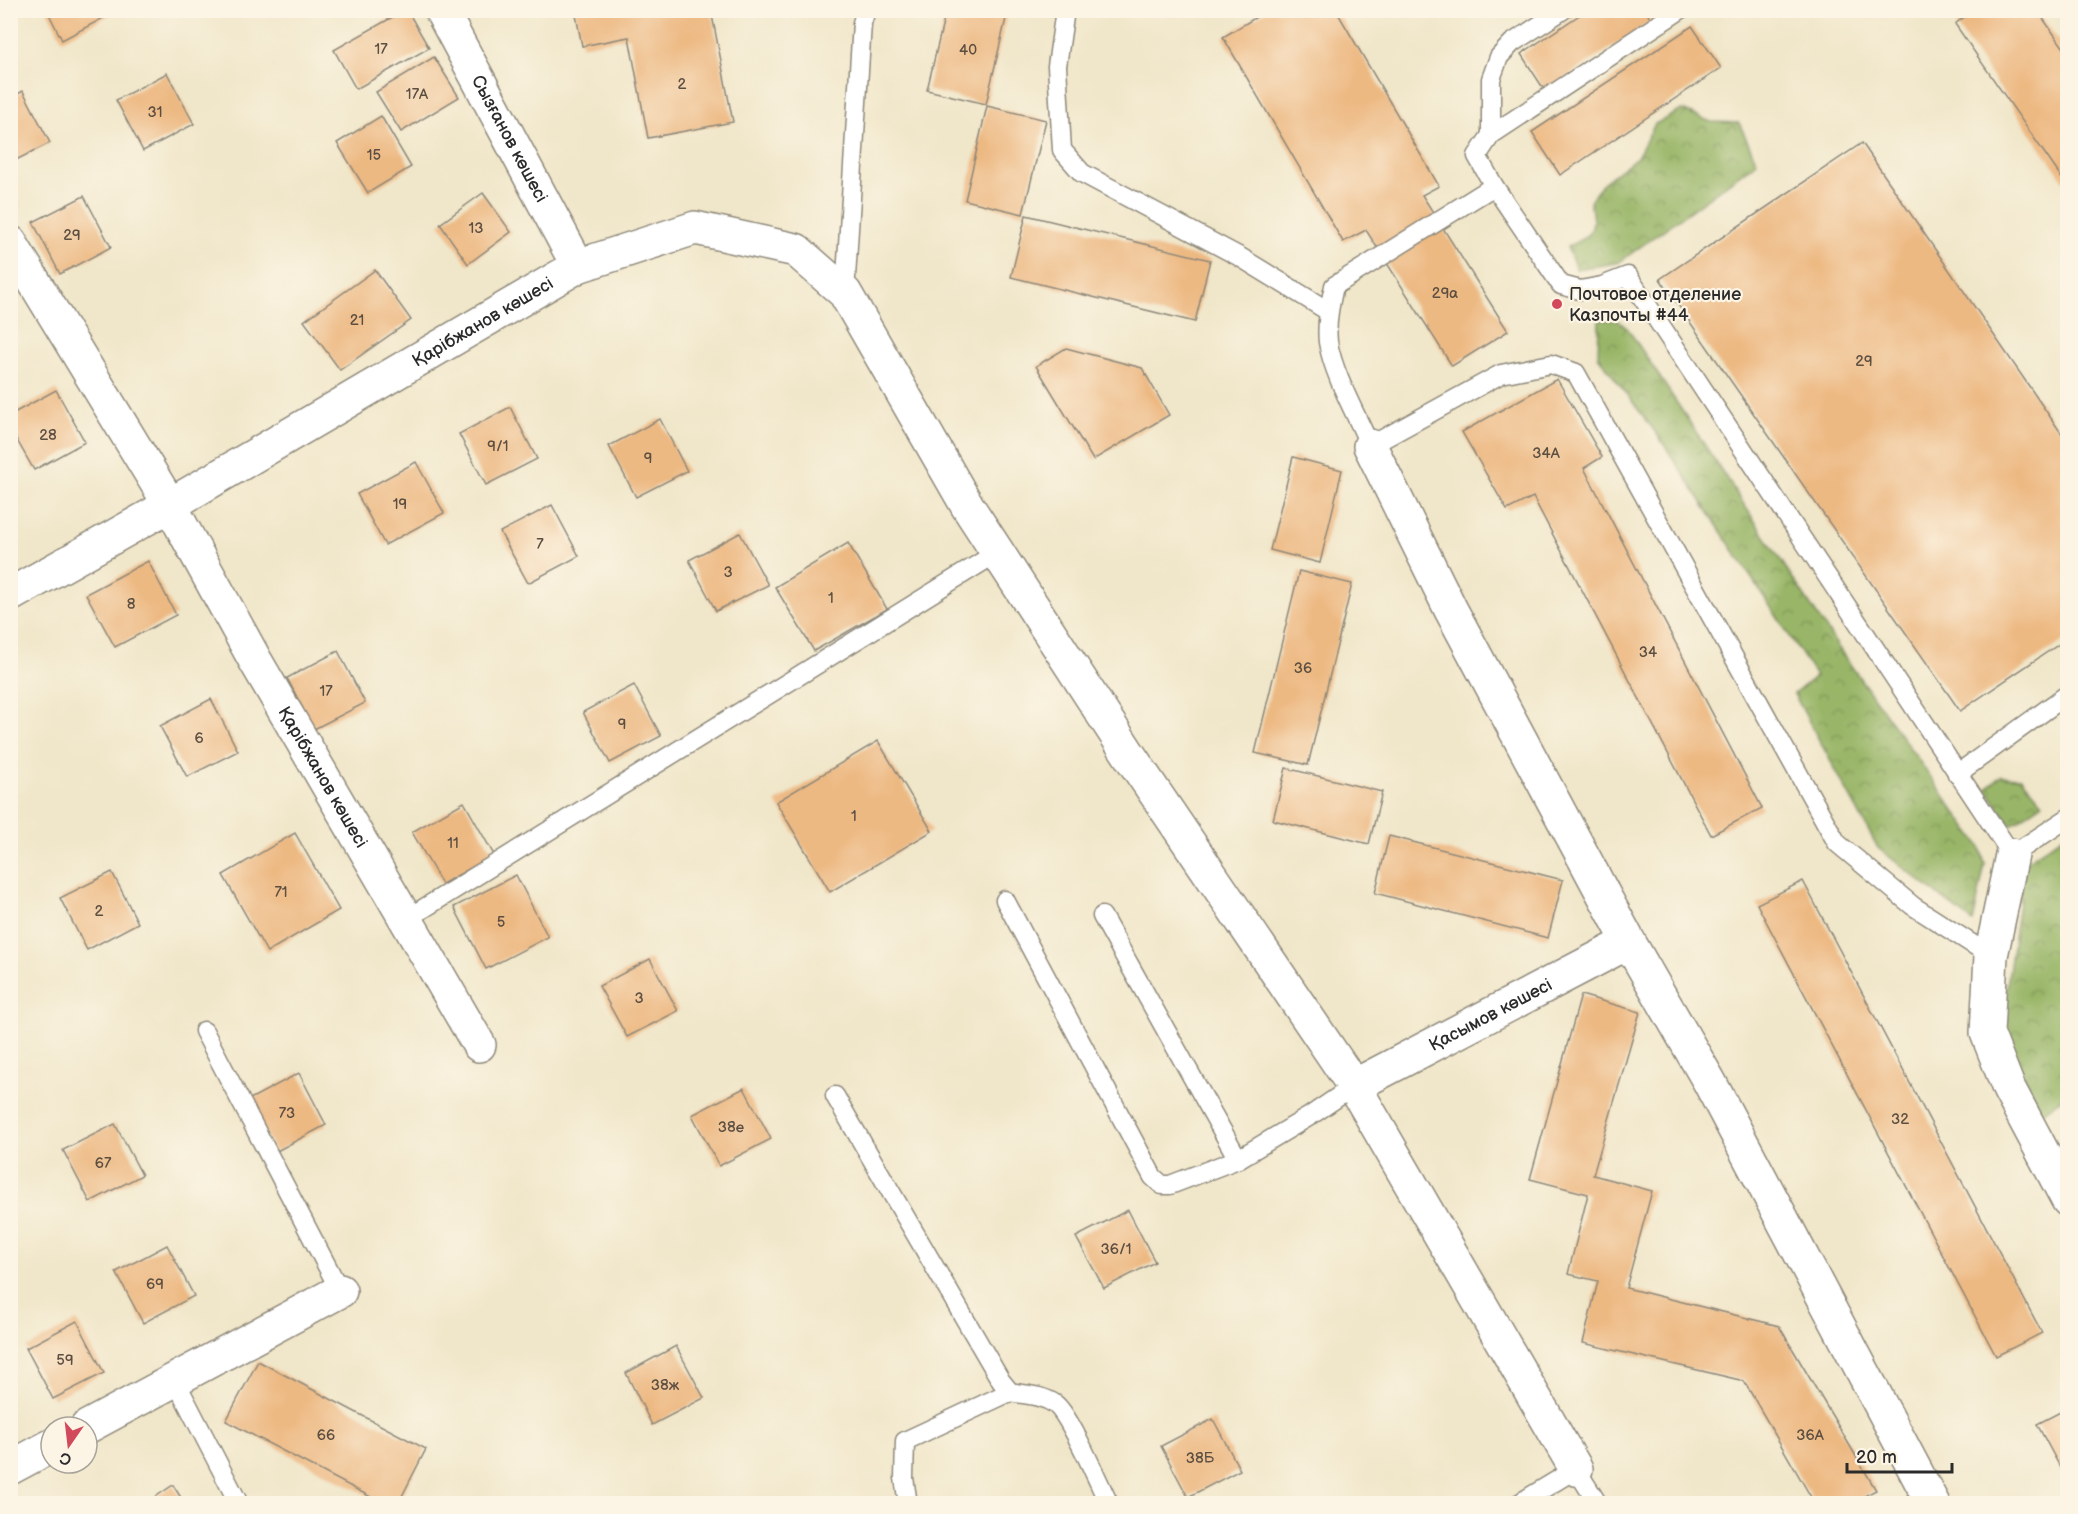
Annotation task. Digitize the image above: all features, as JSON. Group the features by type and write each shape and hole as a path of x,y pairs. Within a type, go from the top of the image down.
{"street":[{"name":"Сызғанов көшесі","path":"441,10 578,266"},
{"name":"Қарібжанов көшесі","path":"10,595 170,505 578,266 695,228 796,250 845,293 968,507 1128,753 1354,1086 1576,1469"},
{"name":"Қарібжанов көшесі","path":"10,242 170,505 255,660 479,1045"},
{"path":"1370,446 1451,610 1629,942 1709,1081 1933,1503"},
{"path":"2012,855 1991,956 1987,1033 2009,1089 2060,1166 2067,1200"},
{"name":"Қасымов көшесі","path":"1354,1086 1629,942"},
{"path":"99,1421 340,1291"},
{"path":"10,1468 39,1452"}],"lane":[{"path":"845,293 862,23 866,10"},
{"path":"1065,10 1057,66 1062,150 1082,173 1240,257 1328,311"},
{"path":"1491,135 1491,79 1499,57 1512,43 1563,10"},
{"path":"1680,10 1491,135 1477,156 1494,186 1561,285 1580,290 1602,286 1628,276 2012,855 2067,818"},
{"path":"1494,186 1334,286 1328,311 1328,342 1335,368 1370,446 1501,374 1551,364 1576,373 1837,843 1913,906 1991,956"},
{"path":"405,920 998,552"},
{"path":"1957,774 2067,694"},
{"path":"1005,900 1153,1177 1162,1185 1170,1185 1238,1158 1310,1116 1354,1086"},
{"path":"1102,916 1238,1158"},
{"path":"204,1032 340,1291"},
{"path":"835,1096 1010,1392"},
{"path":"175,1380 239,1503"},
{"path":"908,1503 904,1478 905,1441 1010,1392 1040,1397 1057,1405 1074,1431 1109,1503"},
{"path":"1518,1503 1576,1469 1598,1503"}],"green space":[{"path":"1682,110 1711,122 1739,123 1757,162 1618,263 1576,269 1567,247 1583,238 1591,230 1593,219 1590,201 1603,183 1637,157 1655,124"},
{"path":"1599,320 1617,320 1628,329 1844,656 1980,846 1985,864 1973,922 1878,848 1794,694 1816,676 1659,437 1598,356"},
{"path":"2001,776 2021,777 2043,803 2011,825 1986,789"},
{"path":"2067,834 2067,1095 2041,1113 2001,1027 2025,862"}],"building":[{"path":"47,10 112,10 113,13 62,40"},
{"path":"405,10 429,48 356,89 334,50"},
{"path":"575,10 711,10 733,122 648,138 629,37 582,46"},
{"path":"946,10 1008,10 986,104 927,90"},
{"path":"1268,10 1336,10 1439,186 1422,195 1508,331 1452,366 1366,230 1343,242 1223,37"},
{"path":"1587,10 1645,10 1652,21 1545,91 1521,54"},
{"path":"1974,10 2037,10 2068,54 2068,187 1955,24"},
{"path":"1692,26 1721,68 1560,175 1532,132"},
{"path":"434,57 459,97 401,132 376,92"},
{"path":"167,73 194,124 143,151 116,100"},
{"path":"23,91 50,143 10,163 10,98"},
{"path":"987,106 1046,120 1023,214 965,200"},
{"path":"381,116 411,167 368,193 337,143"},
{"path":"1862,143 2068,443 2068,638 1960,711 1660,279"},
{"path":"483,193 511,232 468,264 440,224"},
{"path":"84,196 111,247 60,274 33,222"},
{"path":"1026,215 1210,260 1195,322 1011,277"},
{"path":"375,270 411,320 340,370 304,321"},
{"path":"1066,348 1142,368 1169,415 1093,460 1036,366"},
{"path":"1557,379 1602,457 1584,468 1762,808 1711,835 1533,497 1507,510 1462,432"},
{"path":"56,390 85,442 34,470 10,428 10,415"},
{"path":"510,407 537,459 486,485 459,434"},
{"path":"660,419 687,471 636,497 609,446"},
{"path":"1293,457 1342,470 1320,563 1270,550"},
{"path":"416,462 444,513 385,545 357,494"},
{"path":"552,505 579,556 528,583 500,532"},
{"path":"740,533 768,585 716,611 689,560"},
{"path":"848,543 887,609 814,651 775,587"},
{"path":"148,561 176,615 115,647 86,594"},
{"path":"1299,571 1352,584 1308,765 1255,753"},
{"path":"338,651 365,703 314,729 287,678"},
{"path":"634,685 661,736 610,763 583,712"},
{"path":"211,699 238,751 187,777 160,726"},
{"path":"878,741 932,831 830,892 776,802"},
{"path":"1286,768 1382,792 1369,844 1273,820"},
{"path":"464,802 494,855 442,884 412,832"},
{"path":"295,833 339,910 267,952 223,875"},
{"path":"1389,836 1563,880 1548,938 1375,893"},
{"path":"112,872 138,923 87,950 60,898"},
{"path":"516,875 548,937 486,969 454,907"},
{"path":"1803,881 2042,1333 1996,1356 1757,904"},
{"path":"650,959 678,1011 627,1037 599,986"},
{"path":"1581,995 1640,1012 1593,1175 1652,1191 1626,1288 1779,1326 1876,1490 1849,1504 1815,1504 1744,1381 1583,1343 1598,1281 1568,1274 1588,1194 1530,1179"},
{"path":"299,1073 326,1125 275,1152 248,1100"},
{"path":"744,1088 771,1139 719,1166 692,1115"},
{"path":"115,1124 142,1175 90,1202 63,1150"},
{"path":"1128,1210 1155,1262 1104,1288 1076,1237"},
{"path":"167,1245 194,1296 143,1323 116,1272"},
{"path":"77,1321 104,1373 53,1399 26,1348"},
{"path":"676,1346 704,1398 652,1425 626,1373"},
{"path":"258,1361 426,1449 398,1504 384,1504 226,1421"},
{"path":"2068,1408 2068,1482 2037,1424"},
{"path":"1213,1419 1240,1470 1188,1497 1161,1446"},
{"path":"173,1485 185,1504 145,1504"}],"place":[{"name":"Почтовое отделение Казпочты #44","path":"1557,304"}]}
